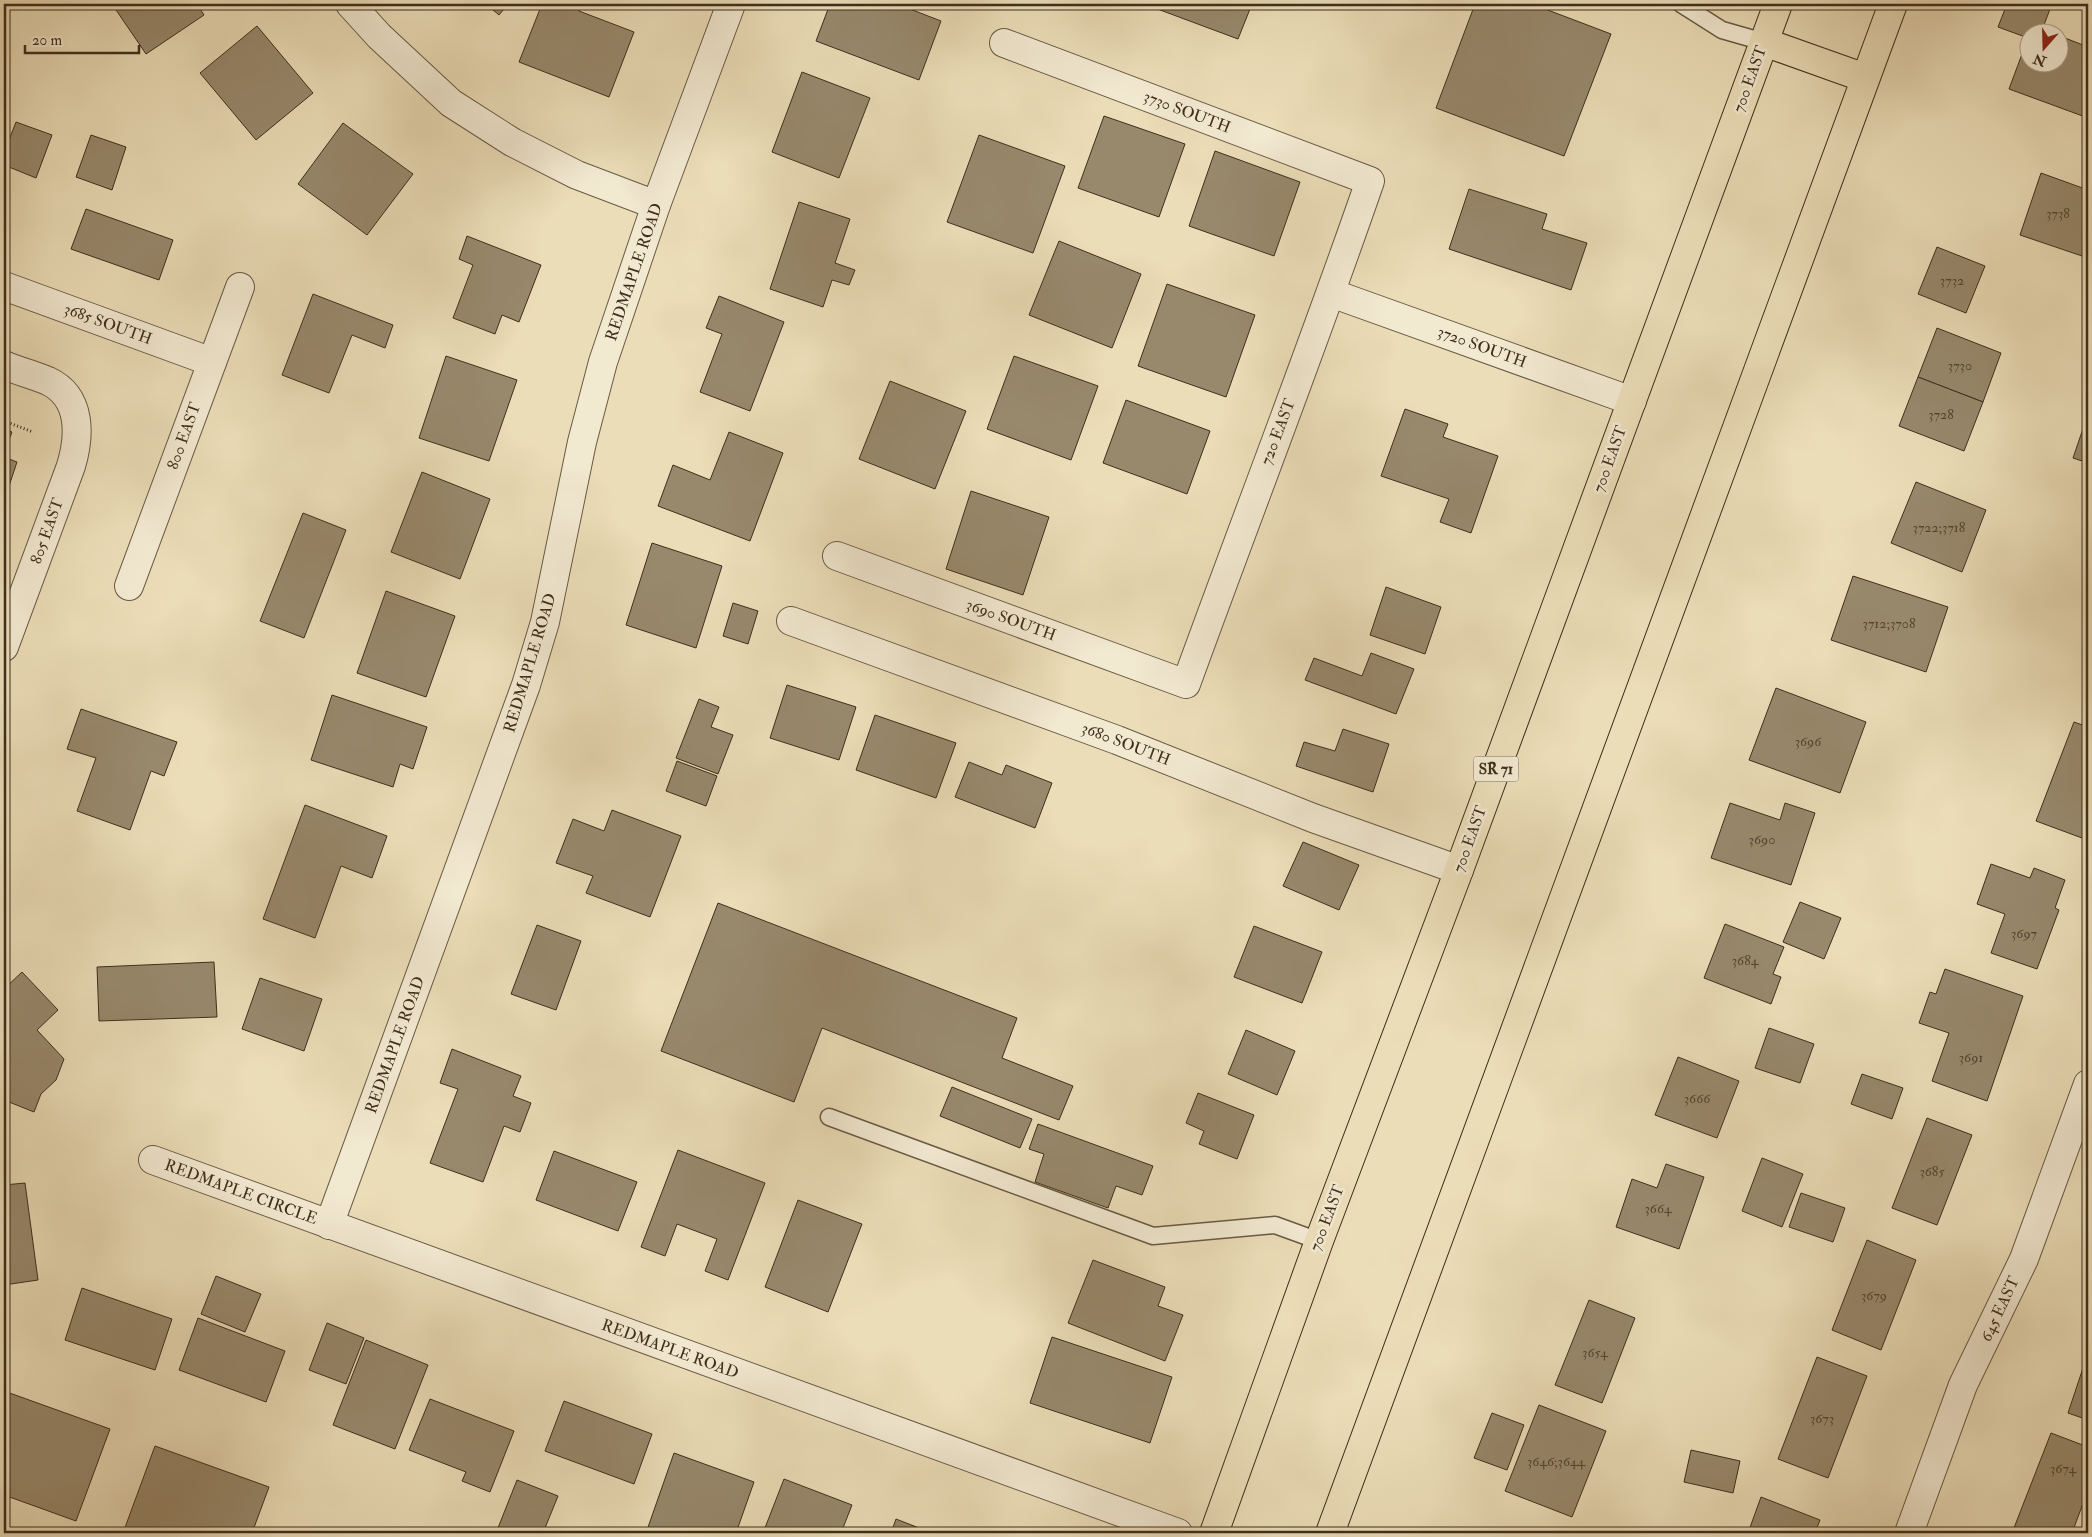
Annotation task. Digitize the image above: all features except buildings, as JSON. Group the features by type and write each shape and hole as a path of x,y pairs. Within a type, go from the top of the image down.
{"main road":[{"name":"700 EAST","path":"1214,1533 1319,1240 1459,870 1778,4"},
{"path":"1330,1533 1893,4"},
{"path":"1764,42 1865,78"}],"street":[{"path":"350,4 379,36 451,103 512,142 576,175 656,205"},
{"name":"REDMAPLE ROAD","path":"731,4 656,205 603,362 582,442 545,622 526,685 329,1225 1178,1533"},
{"name":"3730 SOUTH","path":"1004,43 1370,181"},
{"name":"720 EAST","path":"1186,684 1256,489 1331,293 1370,181"},
{"name":"3685 SOUTH","path":"4,286 212,362"},
{"name":"800 EAST","path":"129,586 240,287"},
{"name":"3720 SOUTH","path":"1331,293 1632,401"},
{"name":"805 EAST","path":"4,365 49,382 66,396 76,413 78,438 71,466 4,647"},
{"name":"3690 SOUTH","path":"837,556 1186,684"},
{"name":"3680 SOUTH","path":"791,621 1117,740 1313,818 1459,870"},
{"name":"645 EAST","path":"1909,1533 1963,1385 2024,1259 2088,1084"},
{"name":"REDMAPLE CIRCLE","path":"153,1160 329,1225"}],"lane":[{"path":"1681,4 1722,30 1764,42"},
{"path":"829,1117 1153,1236 1275,1224 1319,1240"}],"path":[{"path":"4,421 33,432"}]}
